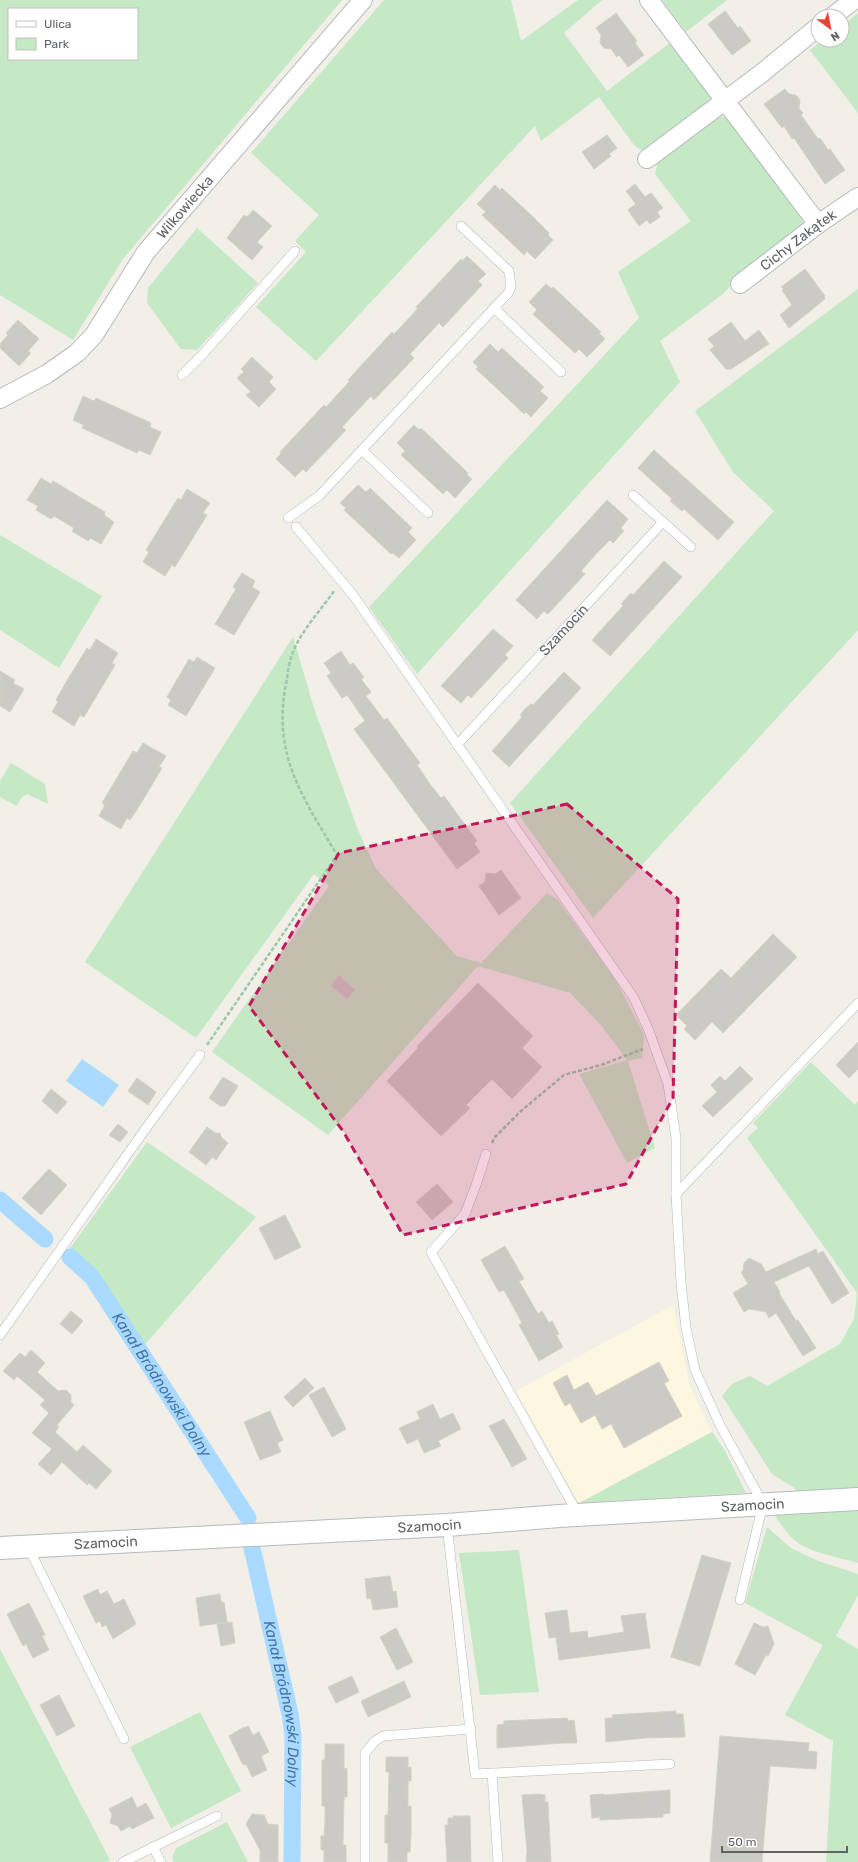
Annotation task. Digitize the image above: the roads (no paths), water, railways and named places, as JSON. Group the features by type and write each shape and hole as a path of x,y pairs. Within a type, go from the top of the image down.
{"street":[{"name":"Wilkowiecka","path":"0,399 47,374 78,353 94,335 146,252 363,0"},
{"path":"649,0 818,224"},
{"path":"844,8 854,0"},
{"path":"647,159 725,101 810,33"},
{"name":"Cichy Zakątek","path":"740,284 818,224 858,197"},
{"name":"Szamocin","path":"0,1548 447,1525 858,1499"}],"lane":[{"path":"288,518 319,496 508,293 511,287 509,271 461,226"},
{"path":"182,375 202,355 295,251"},
{"path":"494,308 561,372"},
{"path":"362,450 428,513"},
{"path":"633,495 690,547"},
{"name":"Szamocin","path":"461,741 664,522"},
{"path":"296,527 341,580 461,741 555,887 615,969 634,998 654,1043 668,1084 676,1138 676,1194 681,1283 686,1328 695,1370 719,1423 763,1504 740,1600"},
{"path":"676,1194 858,1003"},
{"path":"0,1335 139,1137 200,1055"},
{"path":"486,1154 465,1214 431,1252 579,1516"},
{"path":"447,1525 475,1774 670,1764"},
{"path":"28,1546 124,1739"},
{"path":"365,1862 366,1753 368,1748 383,1736 471,1730"},
{"path":"492,1773 498,1862"},
{"path":"123,1862 153,1846 218,1816"},
{"path":"153,1846 162,1862"}],"water":[{"path":"82,1059 119,1085 103,1107 66,1081"}],"waterway":[{"name":"Kanał Bródnowski Dolny","path":"0,1200 45,1239"},
{"name":"Kanał Bródnowski Dolny","path":"70,1257 92,1277 248,1518"},
{"name":"Kanał Bródnowski Dolny","path":"252,1548 290,1714 293,1735 292,1862"}]}
